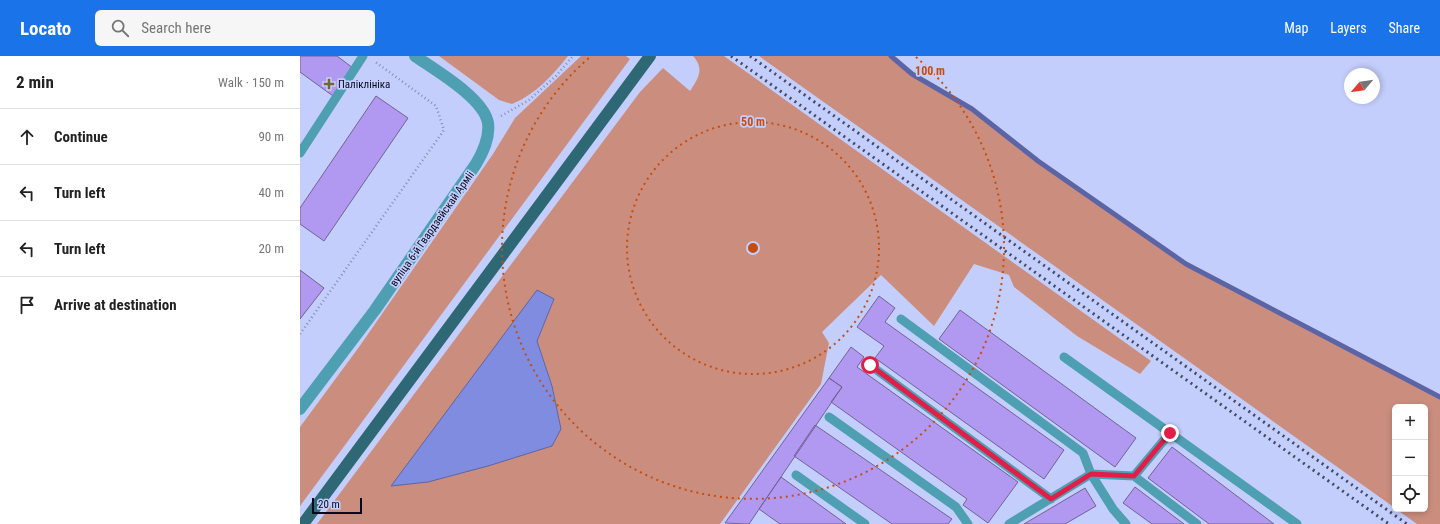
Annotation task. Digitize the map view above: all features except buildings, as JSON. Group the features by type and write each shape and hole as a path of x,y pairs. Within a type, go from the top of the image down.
{"main road":[{"path":"303,524 650,57"}],"street":[{"path":"415,56 466,93 480,107 488,123"},
{"name":"вуліца 6-й Гвардзейскай Арміі","path":"300,409 375,310 476,164 486,145 488,123"}],"lane":[{"path":"300,153 363,56"},
{"path":"901,319 1083,453 1091,474 1113,508 1126,524"},
{"path":"1064,357 1297,524"},
{"path":"870,365 1051,499"},
{"path":"829,417 956,507 968,524"},
{"path":"1134,476 1170,433"},
{"path":"1009,524 1091,474 1134,476 1197,524"},
{"path":"796,475 865,524"}],"path":[{"path":"488,123 529,100 556,76 573,56"},
{"path":"300,334 444,130 436,106 374,61"}],"shaded area":[{"path":"439,56 568,56 556,71 536,90 512,104 499,100"},
{"path":"581,56 626,56 630,59 300,506 300,427 359,347 493,154 515,118"},
{"path":"693,56 724,56 1151,361 1140,374 1077,336 1014,287 1009,275 974,264 934,326 881,275 822,332 829,343 821,384 720,524 317,524 640,92 663,68 690,91 699,74 699,65","holes":["554,299 537,341 552,386 561,429 392,486"]},
{"path":"759,56 891,56 912,74 972,109 1038,161 1186,264 1440,397 1440,524 1417,524 1400,512 1428,512 1428,404 1392,404 1392,506"}],"water":[{"path":"537,290 554,299 537,341 552,386 561,429 552,446 488,466 428,482 391,486"}],"waterway":[{"path":"891,56 912,74 972,109 1038,161 1186,264 1440,397"}],"railway":[{"path":"731,56 1389,524"},
{"path":"750,56 1407,524"}],"place":[{"name":"Паліклініка","path":"329,84"}],"route":[{"path":"870,365 1051,499 1091,474 1134,476 1170,433"}]}
